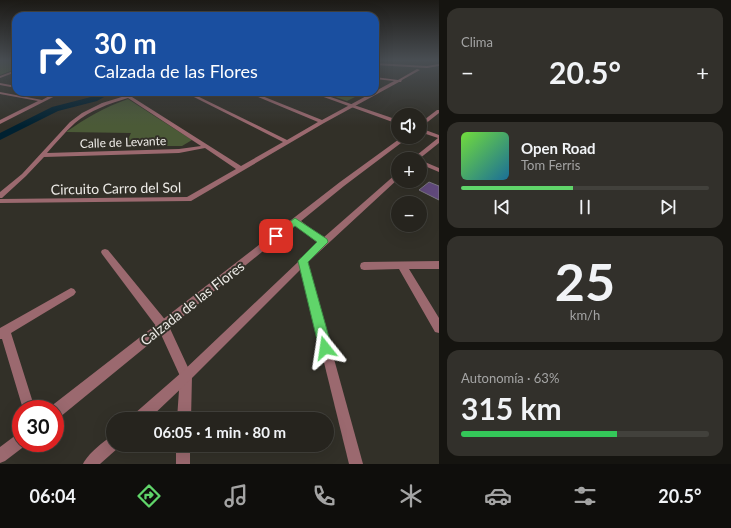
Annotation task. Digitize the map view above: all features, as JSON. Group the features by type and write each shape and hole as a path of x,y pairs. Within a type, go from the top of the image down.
{"street":[{"name":"Circuito Carro del Sol","path":"379,92 397,83"},
{"path":"0,84 12,86"},
{"path":"0,93 12,95"},
{"path":"0,97 7,94"},
{"path":"17,96 43,101"},
{"path":"0,122 53,96"},
{"path":"0,196 24,175 72,123 97,106 127,96"},
{"name":"Calle de Levante","path":"127,96 241,169"},
{"path":"194,96 287,142"},
{"path":"258,96 322,122"},
{"path":"323,96 391,120"},
{"name":"Circuito Carro del Sol","path":"0,201 188,199 322,122 371,96"},
{"path":"427,120 439,111"},
{"path":"427,133 439,137"},
{"path":"424,152 439,140"},
{"name":"Calzada de las Flores","path":"64,405 342,184 396,144"},
{"name":"Calle de Levante","path":"43,155 179,152 204,146"},
{"path":"427,165 439,170"},
{"path":"147,412 186,376 302,261 391,181"},
{"path":"295,221 323,242"},
{"path":"105,252 163,326 186,376 184,412"},
{"path":"302,261 356,464"},
{"path":"364,266 439,265"},
{"path":"402,266 439,328"},
{"path":"26,400 2,332 71,292"},
{"path":"0,456 12,447"},
{"path":"90,464 106,449"},
{"path":"183,452 183,464"}],"green space":[{"path":"333,96 357,96 347,101"},
{"path":"128,99 192,140 182,146 125,146 131,133 66,132 96,113"}],"building":[{"path":"429,182 439,186 439,200 419,190 422,188 427,188 427,184"}],"waterway":[{"path":"0,137 55,109 100,96"}],"route":[{"path":"276,236 295,221 323,242 302,261 325,348"}]}
